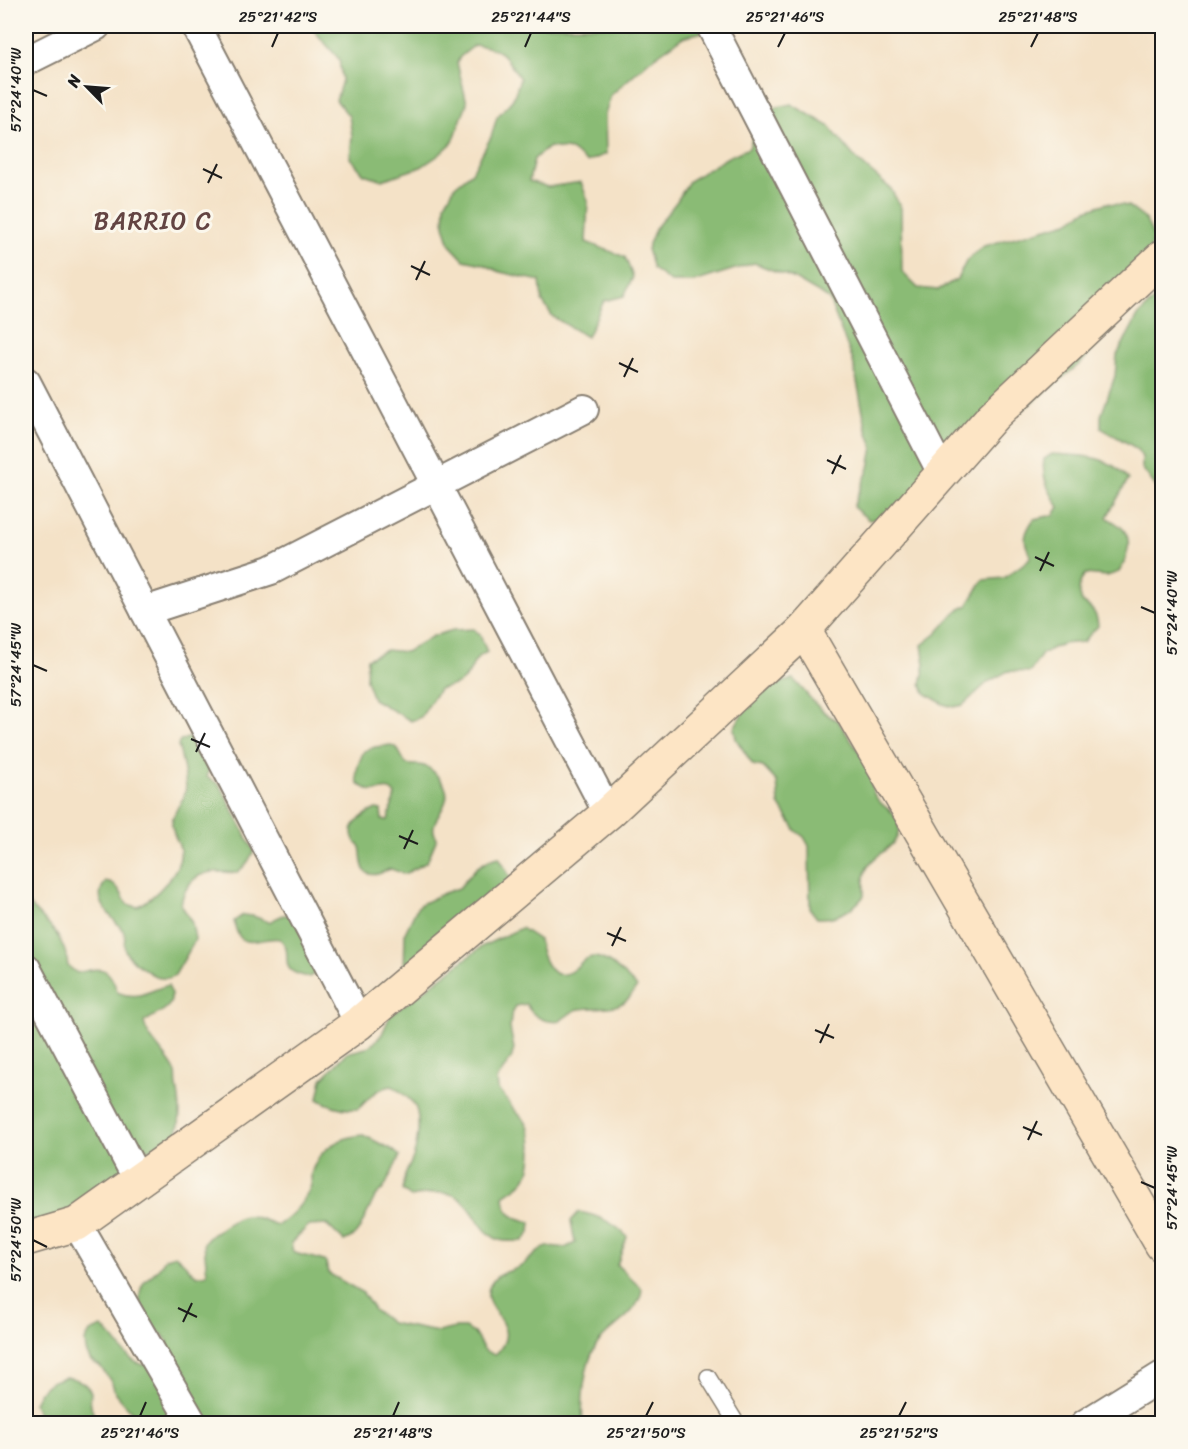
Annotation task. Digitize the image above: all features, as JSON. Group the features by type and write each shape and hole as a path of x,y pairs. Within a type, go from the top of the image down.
{"street":[{"path":"26,61 96,26"},
{"path":"196,26 608,813"},
{"path":"711,26 942,473"},
{"path":"26,1239 77,1224 359,1023 608,813 804,630 993,417 1162,257"},
{"path":"26,382 359,1023"},
{"path":"145,611 271,570 584,409"},
{"path":"804,630 1162,1245"},
{"path":"26,968 138,1180"},
{"path":"77,1224 193,1424"},
{"path":"1084,1424 1162,1376"}],"lane":[{"path":"708,1377 737,1424"}],"green space":[{"path":"310,26 726,26 683,37 649,61 611,95 605,115 606,154 587,162 571,150 549,147 534,159 529,181 548,187 581,182 588,201 586,242 625,257 633,277 624,296 604,301 587,337 553,317 542,301 540,281 500,272 483,264 464,260 450,245 444,225 445,204 455,186 472,172 491,137 497,117 513,99 520,79 507,59 492,48 475,45 460,57 457,63 467,103 453,142 421,167 382,180 364,174 350,158 352,136 349,116 336,100 342,80 339,59"},
{"path":"791,104 829,126 857,160 891,189 901,208 902,272 918,288 938,290 957,279 967,260 984,246 1068,222 1086,210 1107,203 1128,206 1145,219 1154,237 1123,316 1082,362 890,517 869,520 853,507 869,468 873,447 866,427 853,361 829,299 793,278 754,263 694,282 671,282 653,269 647,249 655,229 689,181 728,157 749,148 755,129 769,109"},
{"path":"1162,292 1162,495 1142,468 1142,457 1136,448 1101,428 1101,416 1115,376 1117,355 1138,316"},
{"path":"1052,454 1084,456 1104,461 1121,472 1128,480 1107,517 1121,527 1126,534 1128,551 1124,562 1119,572 1107,576 1085,574 1080,584 1082,602 1094,612 1098,626 1083,642 1062,644 1042,654 1030,672 1008,671 988,682 963,705 953,707 943,704 925,693 921,684 925,664 922,645 936,634 958,610 967,606 983,580 1004,578 1031,556 1025,541 1031,524 1034,519 1054,515 1059,507 1049,490 1043,466 1044,459"},
{"path":"474,629 480,635 487,652 474,662 469,674 460,683 439,689 421,717 411,721 373,699 366,680 367,659 386,650 406,652 433,636 453,630"},
{"path":"793,679 819,708 838,721 872,771 871,784 878,800 898,819 898,834 895,841 868,866 864,876 864,896 849,910 831,917 817,918 810,909 809,846 804,837 796,831 779,804 777,782 763,767 753,765 736,739 734,728 745,709 757,696 772,686"},
{"path":"200,733 210,762 207,777 220,785 254,851 246,865 236,873 206,873 200,875 187,887 181,904 192,923 195,939 175,975 161,978 130,958 124,948 124,932 105,909 100,895 106,882 110,883 119,890 127,904 137,907 159,890 173,874 180,857 180,849 172,822 186,788 178,746 180,741"},
{"path":"391,745 397,748 406,764 424,766 433,771 445,787 447,796 434,824 437,838 427,862 405,874 391,869 372,874 364,870 360,847 352,835 353,830 362,817 376,809 381,810 382,820 388,820 395,795 390,790 372,791 358,784 357,771 364,751"},
{"path":"499,857 515,886 404,974 405,933 417,908 444,893 459,888 476,868"},
{"path":"26,901 58,937 63,945 68,966 77,973 92,969 103,970 111,977 117,992 124,995 143,994 168,985 171,993 171,999 166,1008 144,1022 149,1035 176,1073 180,1105 178,1130 170,1146 163,1152 154,1149 133,1151 123,1199 98,1232 26,1228"},
{"path":"243,915 269,922 283,915 294,915 319,971 309,977 291,971 285,945 280,939 252,942 241,938 234,921"},
{"path":"521,928 539,940 547,965 556,973 568,973 591,957 601,958 637,987 631,996 619,1005 577,1010 555,1021 540,1018 526,1004 516,1006 511,1016 510,1028 514,1049 511,1059 497,1079 498,1090 529,1128 532,1158 524,1181 504,1196 508,1212 531,1222 530,1233 523,1241 508,1241 499,1240 491,1235 468,1206 454,1195 436,1193 411,1197 403,1191 404,1178 413,1157 418,1136 418,1116 414,1104 406,1096 392,1086 386,1087 373,1094 358,1109 337,1107 318,1099 322,1079 347,1053 366,1048 375,1042 382,1034 390,1016 483,946"},
{"path":"363,1135 400,1156 384,1188 375,1197 360,1228 354,1236 344,1241 327,1225 308,1226 291,1243 293,1252 326,1262 328,1273 363,1293 374,1310 391,1323 438,1332 465,1328 474,1333 485,1351 495,1355 506,1333 489,1300 488,1291 496,1277 521,1266 547,1247 565,1248 575,1243 571,1221 579,1212 605,1220 627,1237 617,1265 642,1289 640,1298 630,1313 596,1346 592,1354 584,1384 583,1423 148,1423 148,1419 138,1417 115,1393 112,1383 100,1366 91,1361 86,1351 85,1341 90,1332 102,1327 129,1357 142,1365 158,1359 166,1353 168,1342 162,1334 144,1322 140,1295 143,1284 159,1268 165,1258 175,1255 197,1276 207,1274 204,1243 212,1235 225,1225 245,1216 278,1225 293,1213 306,1197 311,1185 312,1171 320,1156 339,1141"},
{"path":"66,1377 81,1382 89,1389 92,1409 99,1423 41,1423 34,1403 37,1397 46,1385"}],"district":[{"name":"BARRIO C","path":"153,221"}]}
